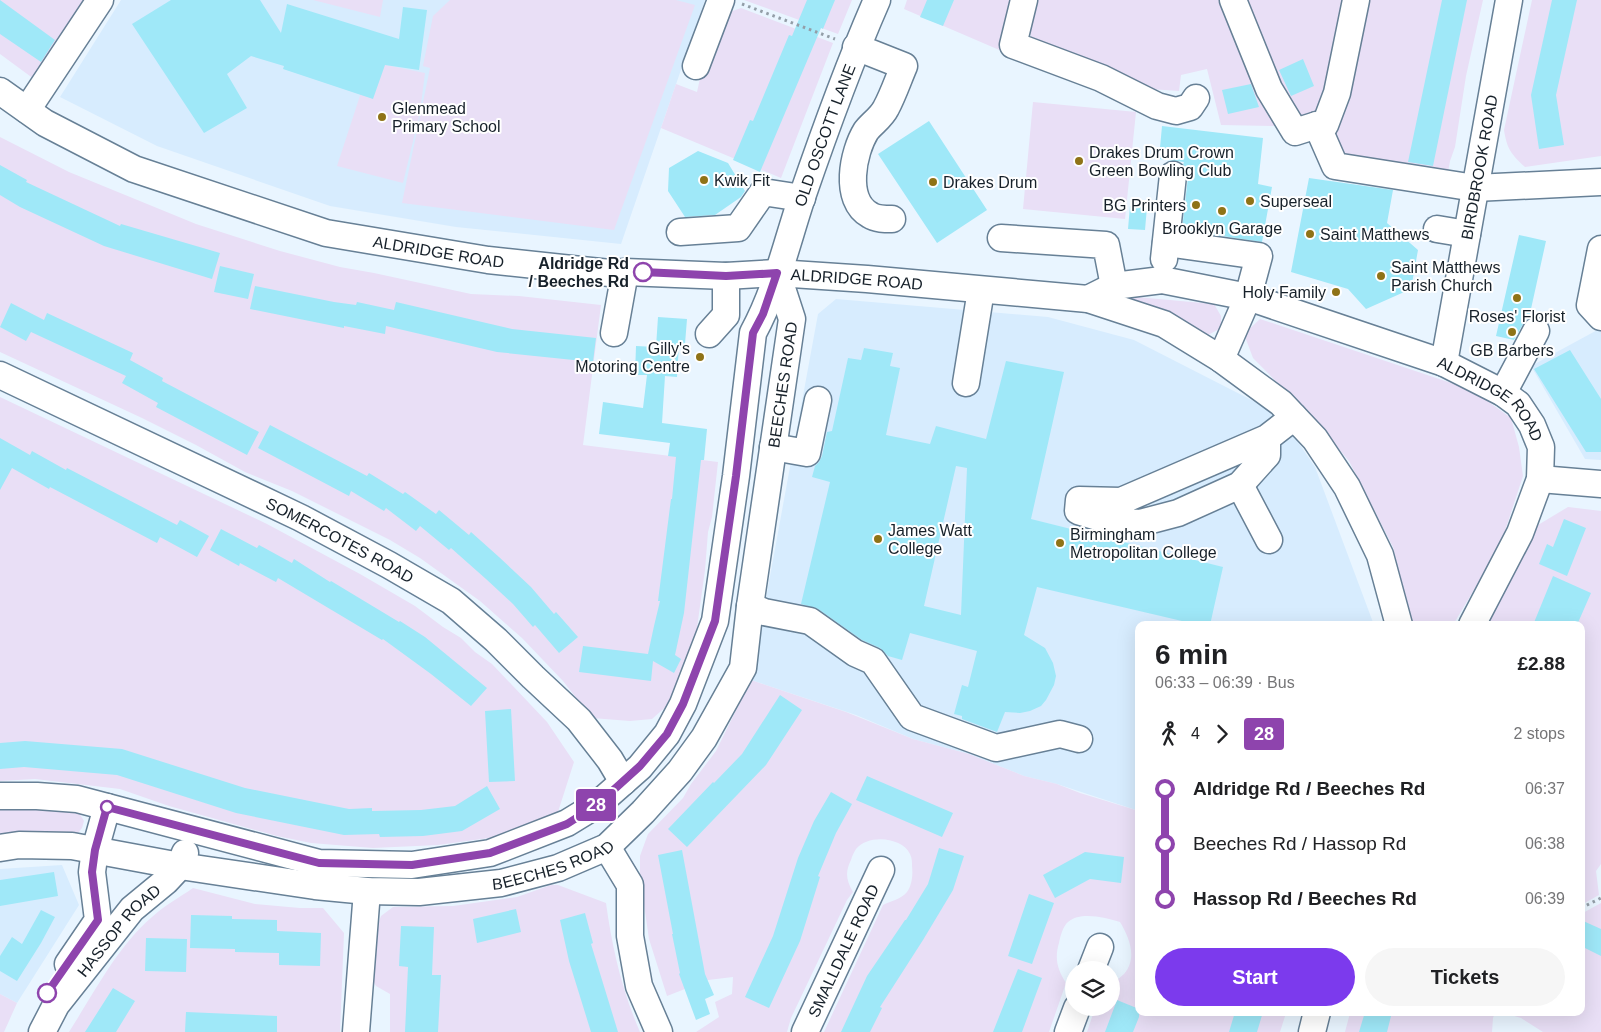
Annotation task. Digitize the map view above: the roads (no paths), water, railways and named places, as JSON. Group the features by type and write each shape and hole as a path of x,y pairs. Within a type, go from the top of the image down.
{"street":[{"path":"27,110 100,0"},
{"name":"OLD OSCOTT LANE","path":"777,273 856,47 877,0"},
{"path":"1024,0 1013,45 1101,78 1157,106 1176,111 1190,107 1196,98"},
{"path":"1233,0 1269,89 1295,132 1317,125 1325,125 1337,93 1356,0"},
{"name":"BIRDBROOK ROAD","path":"1444,363 1510,0"},
{"path":"696,66 731,2"},
{"path":"856,47 904,66 886,108 878,120 866,132 852,173 856,198 868,215 876,218 892,219"},
{"name":"ALDRIDGE ROAD","path":"0,91 45,123 134,169 326,233 488,260 610,273 726,276 777,273 867,279 1088,299 1164,324 1221,359 1281,403 1315,439 1347,487 1380,556 1398,621"},
{"path":"1317,125 1335,166 1475,188 1601,182"},
{"path":"1162,280 1173,175"},
{"path":"680,232 738,228 763,192 802,198"},
{"path":"1437,229 1467,234"},
{"path":"1001,238 1106,245 1114,286"},
{"path":"1166,243 1259,256 1248,297 1221,359"},
{"path":"1200,288 1206,249"},
{"path":"1601,249 1590,305 1601,317"},
{"path":"614,333 625,272"},
{"name":"BEECHES ROAD","path":"0,796 77,799 319,863 412,865 490,853 567,824 598,804 640,766 667,734 683,704 715,621 736,476 753,333 763,314 777,273"},
{"name":"BEECHES ROAD","path":"0,848 18,845 72,846 180,866 315,886 367,891 419,892 501,883 558,868 607,847 674,778 704,738 743,668 750,606 792,319 777,273"},
{"path":"710,334 726,315 726,276"},
{"name":"ALDRIDGE ROAD","path":"1088,299 1114,286 1162,280 1248,297 1444,363 1503,393 1518,404 1532,425 1541,448 1540,480 1520,533 1475,621"},
{"path":"966,383 981,290"},
{"path":"726,315 763,314"},
{"path":"1503,393 1536,331"},
{"name":"SOMERCOTES ROAD","path":"0,375 302,518 389,565 451,602 496,640 533,678 579,720 610,760 623,782"},
{"path":"774,446 807,454 818,400"},
{"path":"1267,438 1267,455 1240,485 1178,513 1140,523 1111,521 1078,511 1079,500 1121,501 1267,438 1294,417"},
{"path":"1540,480 1601,484"},
{"path":"1240,485 1269,540"},
{"path":"750,606 764,612 810,621 854,653 873,661 912,717 996,748 1060,734 1079,739"},
{"name":"HASSOP ROAD","path":"24,1032 45,996 98,920 92,872 95,850 107,807"},
{"name":"HASSOP ROAD","path":"42,1032 56,1005 132,908 166,881 180,866 194,831"},
{"path":"607,847 630,884 630,936 639,986 659,1032"},
{"name":"SMALLDALE ROAD","path":"805,1032 881,870"},
{"path":"356,1032 367,891"},
{"path":"1068,1032 1074,1016"},
{"path":"1312,1032 1317,1016"}],"place":[{"name":"Glenmead Primary School","path":"382,117"},
{"name":"Drakes Drum Crown Green Bowling Club","path":"1079,161"},
{"name":"Kwik Fit","path":"704,180"},
{"name":"Drakes Drum","path":"933,182"},
{"name":"Superseal","path":"1250,201"},
{"name":"BG Printers","path":"1196,205"},
{"name":"Brooklyn Garage","path":"1222,211"},
{"name":"Saint Matthews","path":"1310,234"},
{"name":"Aldridge Rd / Beeches Rd","path":"643,272"},
{"name":"Saint Matthews Parish Church","path":"1381,276"},
{"name":"Holy Family","path":"1336,292"},
{"name":"Roses' Florist","path":"1517,298"},
{"name":"GB Barbers","path":"1512,332"},
{"name":"Gilly's Motoring Centre","path":"700,357"},
{"name":"James Watt College","path":"878,539"},
{"name":"Birmingham Metropolitan College","path":"1060,543"}]}
